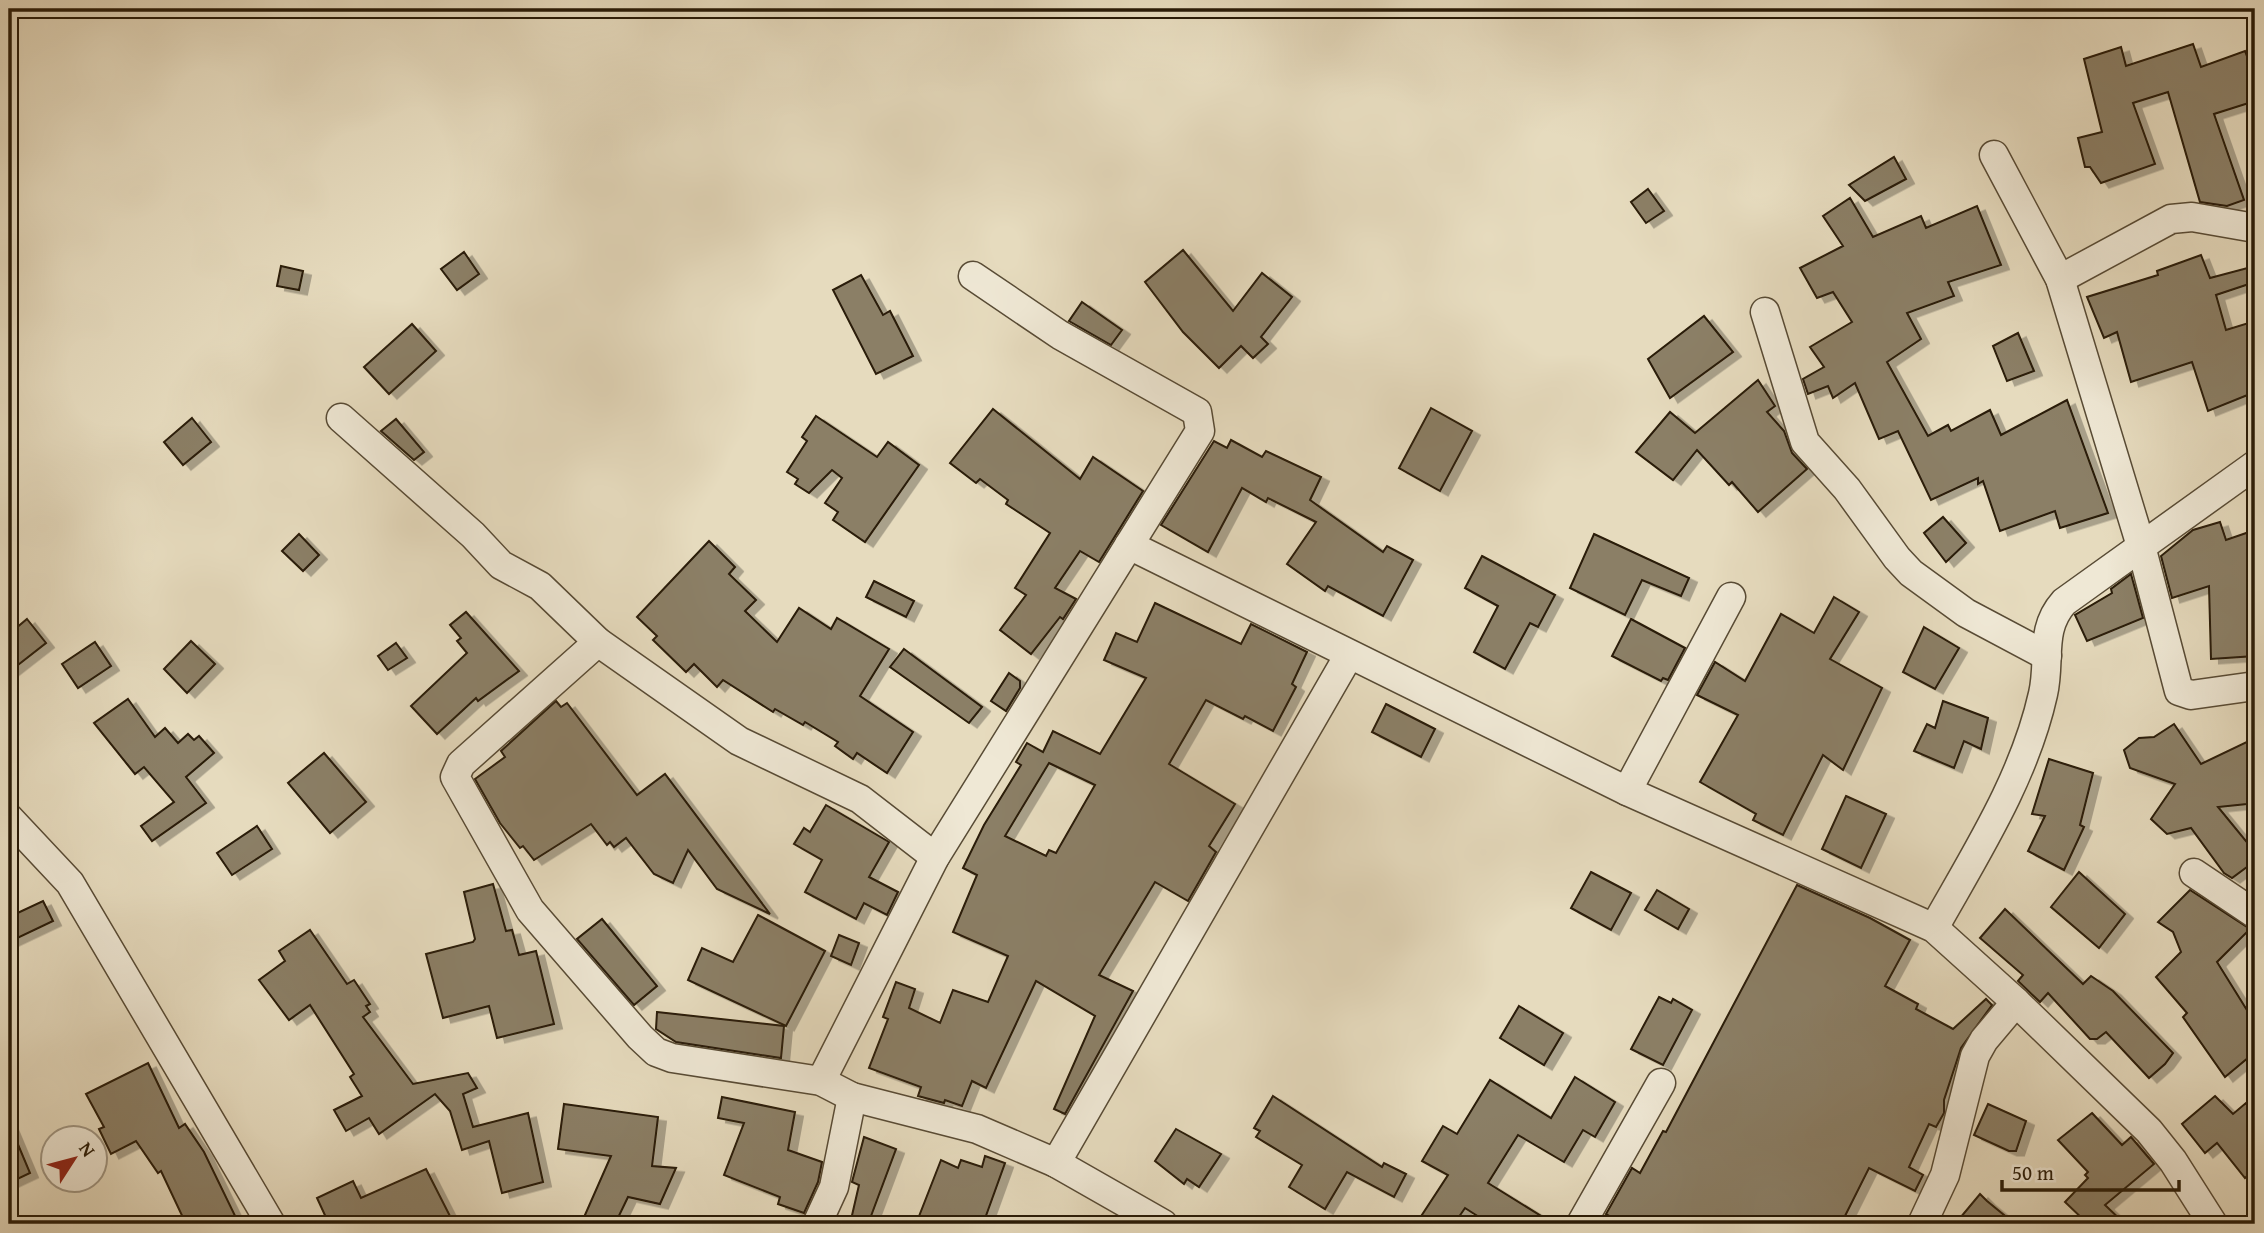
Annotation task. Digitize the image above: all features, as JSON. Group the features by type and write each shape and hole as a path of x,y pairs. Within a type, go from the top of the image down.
{"street":[{"path":"1994,155 2060,279 2141,546 2179,691 2191,695 2255,686"},
{"path":"2060,279 2171,219 2192,217 2255,228"},
{"path":"821,1081 935,857 1200,431 1197,412 1060,335 973,276"},
{"path":"1765,312 1805,442 1847,489 1896,558 1911,573 1966,612 2047,656"},
{"path":"341,418 473,534 501,565 540,586 598,642 739,741 860,800 935,857"},
{"path":"1934,928 2005,801 2028,747 2044,691 2051,616 2064,602 2255,465"},
{"path":"1129,545 1627,791 1934,928 2016,1002 2149,1130 2173,1161 2213,1224"},
{"path":"1627,791 1731,597"},
{"path":"598,642 461,764 455,777 530,910 640,1037 656,1052 672,1058 821,1081 852,1097 977,1129 1056,1163 1163,1224"},
{"path":"1056,1163 1349,655"},
{"path":"9,818 70,883 271,1224"},
{"path":"2194,873 2255,914"},
{"path":"1922,1224 1945,1175 1975,1056 1984,1040 2016,1002"},
{"path":"1581,1224 1661,1083"},
{"path":"817,1224 834,1187 852,1097"}],"building":[{"path":"2193,44 2201,67 2245,51 2255,78 2255,101 2214,114 2244,200 2227,206 2200,202 2168,92 2133,103 2155,164 2101,183 2090,167 2085,167 2078,138 2102,132 2084,59 2121,47 2126,66"},
{"path":"1894,157 1906,179 1865,201 1849,185"},
{"path":"1648,189 1664,211 1646,223 1631,202"},
{"path":"1850,198 1873,237 1921,216 1926,228 1977,206 2001,265 1948,282 1954,296 1907,313 1921,339 1887,362 1928,436 1948,425 1951,431 1990,410 2001,435 2067,400 2108,513 2060,528 2055,511 2000,531 1983,481 1978,484 1978,478 1931,500 1898,431 1879,439 1855,383 1833,398 1828,386 1808,394 1803,379 1824,367 1810,347 1852,322 1833,292 1817,298 1800,268 1843,246 1823,216"},
{"path":"1183,250 1233,311 1262,273 1292,297 1261,337 1268,344 1253,358 1241,346 1219,368 1183,332 1145,282"},
{"path":"464,252 479,274 457,290 441,269"},
{"path":"2201,255 2210,278 2255,266 2255,282 2216,295 2226,330 2255,321 2255,392 2208,411 2192,362 2131,382 2117,332 2104,338 2087,297 2158,275 2157,271"},
{"path":"281,266 303,271 299,290 277,286"},
{"path":"861,275 883,315 890,311 913,356 876,374 833,290"},
{"path":"1082,302 1122,330 1111,345 1069,321"},
{"path":"1704,316 1733,352 1670,398 1648,359"},
{"path":"412,324 436,351 389,394 364,367"},
{"path":"2018,333 2034,371 2007,381 1993,346"},
{"path":"1758,380 1775,406 1767,412 1784,431 1792,453 1807,469 1758,512 1732,482 1729,485 1697,450 1673,480 1636,452 1670,412 1695,433"},
{"path":"1431,408 1472,431 1440,491 1399,468"},
{"path":"993,409 1080,479 1093,457 1143,491 1099,562 1080,551 1055,588 1076,599 1063,619 1060,617 1031,654 1000,630 1026,595 1015,588 1050,533 1006,504 1008,500 980,479 976,483 950,463"},
{"path":"816,416 877,457 888,442 919,465 865,542 833,520 838,512 825,503 842,478 832,470 809,493 795,484 798,479 787,472 807,441 802,437"},
{"path":"192,418 211,442 183,465 164,442"},
{"path":"396,419 424,452 414,460 381,431"},
{"path":"1231,440 1262,457 1266,451 1321,477 1310,500 1383,552 1387,546 1413,560 1383,616 1328,586 1325,591 1287,564 1316,522 1268,498 1266,502 1242,488 1208,552 1161,525 1214,441 1227,448"},
{"path":"1943,517 1966,543 1946,562 1924,533"},
{"path":"2220,522 2226,540 2255,530 2255,656 2211,659 2209,586 2172,598 2161,556 2193,530"},
{"path":"299,534 319,555 303,571 282,551"},
{"path":"1594,534 1689,578 1681,596 1642,580 1625,615 1570,588"},
{"path":"709,541 735,567 729,574 756,600 745,611 777,642 799,608 831,629 837,618 889,649 860,696 913,732 887,773 857,753 853,759 835,746 838,742 805,722 803,725 775,709 773,712 723,680 717,687 694,664 686,672 653,640 657,636 637,617"},
{"path":"1482,556 1555,595 1538,627 1530,623 1505,669 1474,652 1498,606 1465,588"},
{"path":"2131,574 2143,618 2087,641 2075,615 2112,593 2111,589"},
{"path":"874,581 914,601 906,617 866,597"},
{"path":"1834,597 1859,612 1830,659 1882,688 1843,770 1823,755 1783,835 1753,820 1756,814 1700,782 1738,715 1697,695 1715,662 1745,681 1781,614 1814,633"},
{"path":"1155,603 1241,644 1251,624 1307,652 1292,684 1296,687 1273,731 1206,700 1169,764 1235,804 1209,846 1216,852 1188,901 1155,882 1099,975 1133,991 1065,1114 1054,1109 1095,1016 1036,981 986,1088 972,1081 962,1106 918,1096 921,1087 869,1068 888,1019 883,1017 896,982 915,989 909,1008 940,1023 953,990 988,1002 1008,956 953,932 977,875 963,868 984,825 1021,765 1016,762 1027,743 1043,752 1053,731 1100,754 1146,678 1104,660 1116,633 1137,642","holes":["1049,763 1095,785 1056,853 1049,850 1046,856 1005,836"]},
{"path":"466,612 519,671 478,701 476,698 437,734 411,706 467,653 457,641 461,638 450,625"},
{"path":"27,619 46,643 9,672 9,634"},
{"path":"1631,619 1685,648 1668,680 1663,678 1661,681 1612,656"},
{"path":"1924,627 1959,648 1935,689 1903,672"},
{"path":"191,641 215,664 187,693 164,669"},
{"path":"95,642 111,666 78,688 62,664"},
{"path":"396,643 407,658 388,670 378,656"},
{"path":"904,649 982,707 969,723 890,667"},
{"path":"1009,673 1020,681 1020,688 1006,711 991,701"},
{"path":"128,699 155,737 165,728 178,743 188,734 194,740 199,736 214,753 186,777 206,803 152,841 141,826 174,802 144,767 135,774 94,723"},
{"path":"556,701 561,707 567,703 637,795 665,774 770,914 717,889 688,850 673,883 654,874 626,838 614,847 610,842 607,845 591,824 534,860 523,846 520,848 500,823 475,779 505,757 501,751"},
{"path":"1943,701 1988,718 1981,749 1964,741 1954,768 1914,751 1927,724 1935,728"},
{"path":"1386,704 1435,729 1421,757 1372,732"},
{"path":"2174,724 2201,764 2255,738 2255,799 2247,804 2218,807 2255,852 2255,861 2232,878 2224,873 2191,828 2167,834 2151,819 2175,784 2130,768 2124,750 2139,738 2154,737"},
{"path":"324,753 366,802 330,833 288,783"},
{"path":"2049,759 2093,773 2080,825 2084,827 2064,870 2028,851 2045,816 2032,814"},
{"path":"1846,796 1886,814 1861,868 1822,849"},
{"path":"826,805 889,842 869,877 898,892 887,915 864,903 856,919 805,892 822,860 794,844 804,828 810,832"},
{"path":"257,826 272,849 232,875 217,853"},
{"path":"1591,872 1631,893 1611,930 1571,908"},
{"path":"2079,872 2125,914 2099,948 2051,907"},
{"path":"493,884 506,931 512,930 519,955 536,951 554,1024 497,1038 489,1006 443,1018 426,954 473,942 475,939 464,892"},
{"path":"1797,885 1870,918 1910,940 1885,986 1918,1004 1916,1009 1953,1029 1986,999 1992,1005 1961,1048 1944,1100 1944,1113 1936,1127 1929,1124 1909,1167 1923,1175 1915,1191 1869,1168 1841,1224 1624,1224 1606,1214 1632,1168 1640,1173 1663,1131 1666,1132"},
{"path":"1657,890 1689,909 1678,929 1645,910"},
{"path":"2190,890 2250,929 2217,962 2255,1023 2255,1052 2225,1077 2183,1017 2187,1013 2156,977 2181,952 2173,932 2158,922"},
{"path":"43,901 53,921 9,942 9,917"},
{"path":"2005,909 2083,984 2091,976 2113,991 2173,1053 2165,1064 2149,1078 2106,1032 2097,1039 2090,1039 2048,993 2040,1002 2018,981 2023,975 1980,938"},
{"path":"758,915 825,951 786,1026 688,980 702,948 733,962"},
{"path":"602,919 657,986 634,1005 577,939"},
{"path":"310,930 347,984 354,980 370,1004 366,1006 370,1012 363,1017 413,1084 468,1073 477,1088 463,1094 473,1127 528,1113 543,1182 502,1193 489,1141 462,1150 450,1111 435,1094 379,1134 369,1118 346,1131 334,1110 362,1096 350,1077 354,1074 310,1005 289,1020 259,980 285,961 279,951"},
{"path":"839,935 859,943 851,965 831,956"},
{"path":"1659,997 1671,1003 1673,999 1692,1010 1663,1065 1631,1049"},
{"path":"1519,1006 1563,1033 1544,1065 1500,1038"},
{"path":"657,1012 784,1026 781,1058 676,1042 656,1029"},
{"path":"148,1063 179,1128 185,1124 204,1152 239,1224 186,1224 161,1171 158,1173 136,1141 111,1154 108,1148 108,1124 102,1124 86,1094"},
{"path":"1575,1077 1615,1102 1595,1137 1583,1130 1564,1162 1518,1135 1488,1183 1554,1224 1490,1224 1465,1208 1454,1224 1416,1224 1448,1175 1422,1161 1443,1126 1457,1134 1490,1080 1551,1118"},
{"path":"1273,1096 1382,1167 1384,1163 1406,1174 1394,1197 1347,1172 1325,1209 1289,1187 1302,1165 1256,1137 1260,1131 1254,1128"},
{"path":"2215,1096 2233,1114 2246,1103 2255,1120 2255,1169 2245,1178 2217,1143 2205,1153 2182,1124"},
{"path":"722,1097 795,1112 788,1150 822,1162 818,1182 804,1213 778,1204 780,1197 724,1175 744,1123 718,1118"},
{"path":"564,1104 658,1117 652,1166 676,1168 660,1204 628,1197 615,1224 581,1224 611,1156 558,1149"},
{"path":"1988,1104 2026,1121 2016,1151 2009,1151 1974,1135"},
{"path":"2092,1113 2122,1145 2131,1137 2154,1164 2105,1205 2125,1224 2088,1224 2065,1202 2088,1178 2085,1175 2088,1172 2058,1140"},
{"path":"9,1123 30,1173 9,1183"},
{"path":"1176,1129 1221,1154 1199,1187 1187,1179 1184,1184 1155,1161"},
{"path":"864,1137 896,1149 868,1224 850,1224 859,1185 852,1182"},
{"path":"985,1156 1005,1163 983,1224 916,1224 941,1160 958,1168 961,1160 982,1167"},
{"path":"426,1169 454,1224 377,1224 374,1217 358,1224 329,1224 317,1198 353,1181 361,1198"},
{"path":"1980,1194 1987,1201 2015,1224 1955,1224"}]}
